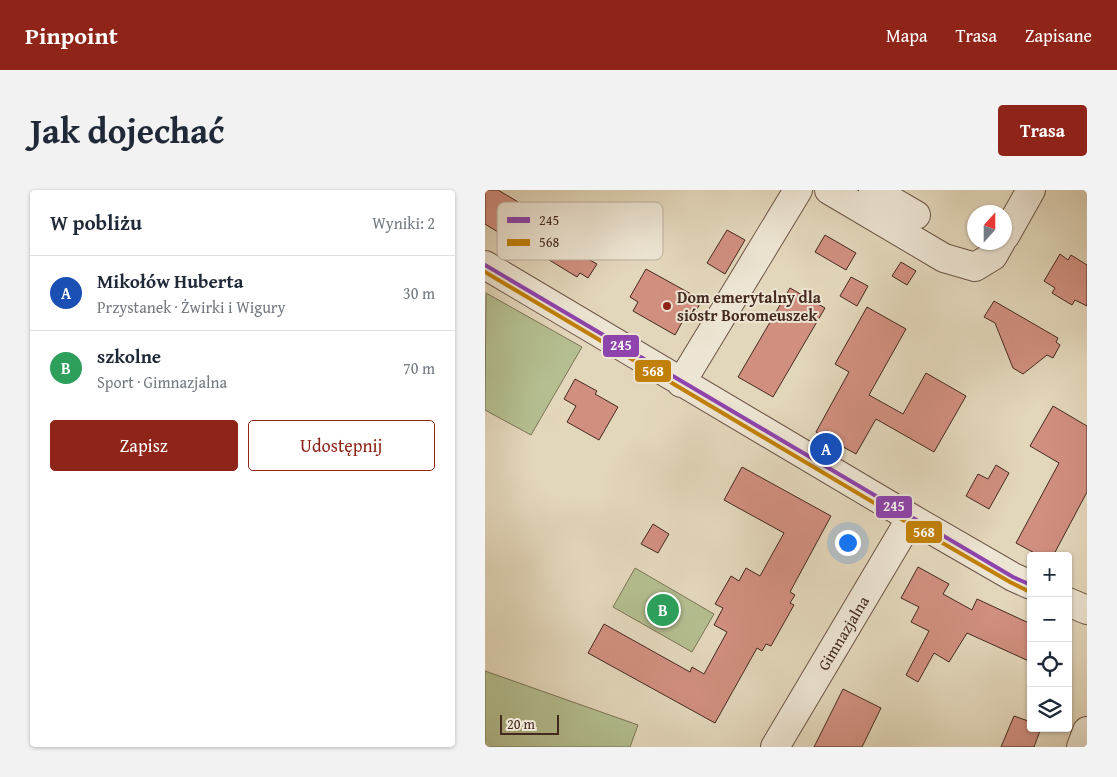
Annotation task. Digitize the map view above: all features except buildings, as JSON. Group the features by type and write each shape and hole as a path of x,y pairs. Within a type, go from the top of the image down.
{"street":[{"path":"681,383 798,190"},
{"path":"829,190 944,258 975,267 993,256 996,250"},
{"path":"873,190 916,215"},
{"path":"1012,224 1031,190"},
{"path":"486,269 911,518 1027,583"},
{"name":"Gimnazjalna","path":"775,747 911,518"},
{"path":"1072,604 1087,610"},
{"path":"1081,747 1087,731"}],"green space":[{"path":"486,293 582,347 531,435 485,410"},
{"path":"635,568 714,614 692,652 613,607"},
{"path":"485,671 638,725 630,747 485,747"}],"transit line":[{"name":"245","path":"485,265 1013,577 1027,583"},
{"name":"568","path":"485,272 908,523 1027,590"}],"place":[{"name":"Dom emerytalny dla sióstr Boromeuszek","path":"667,306"},
{"name":"Mikołów Huberta","path":"826,449"},
{"name":"szkolne","path":"663,610"}]}
